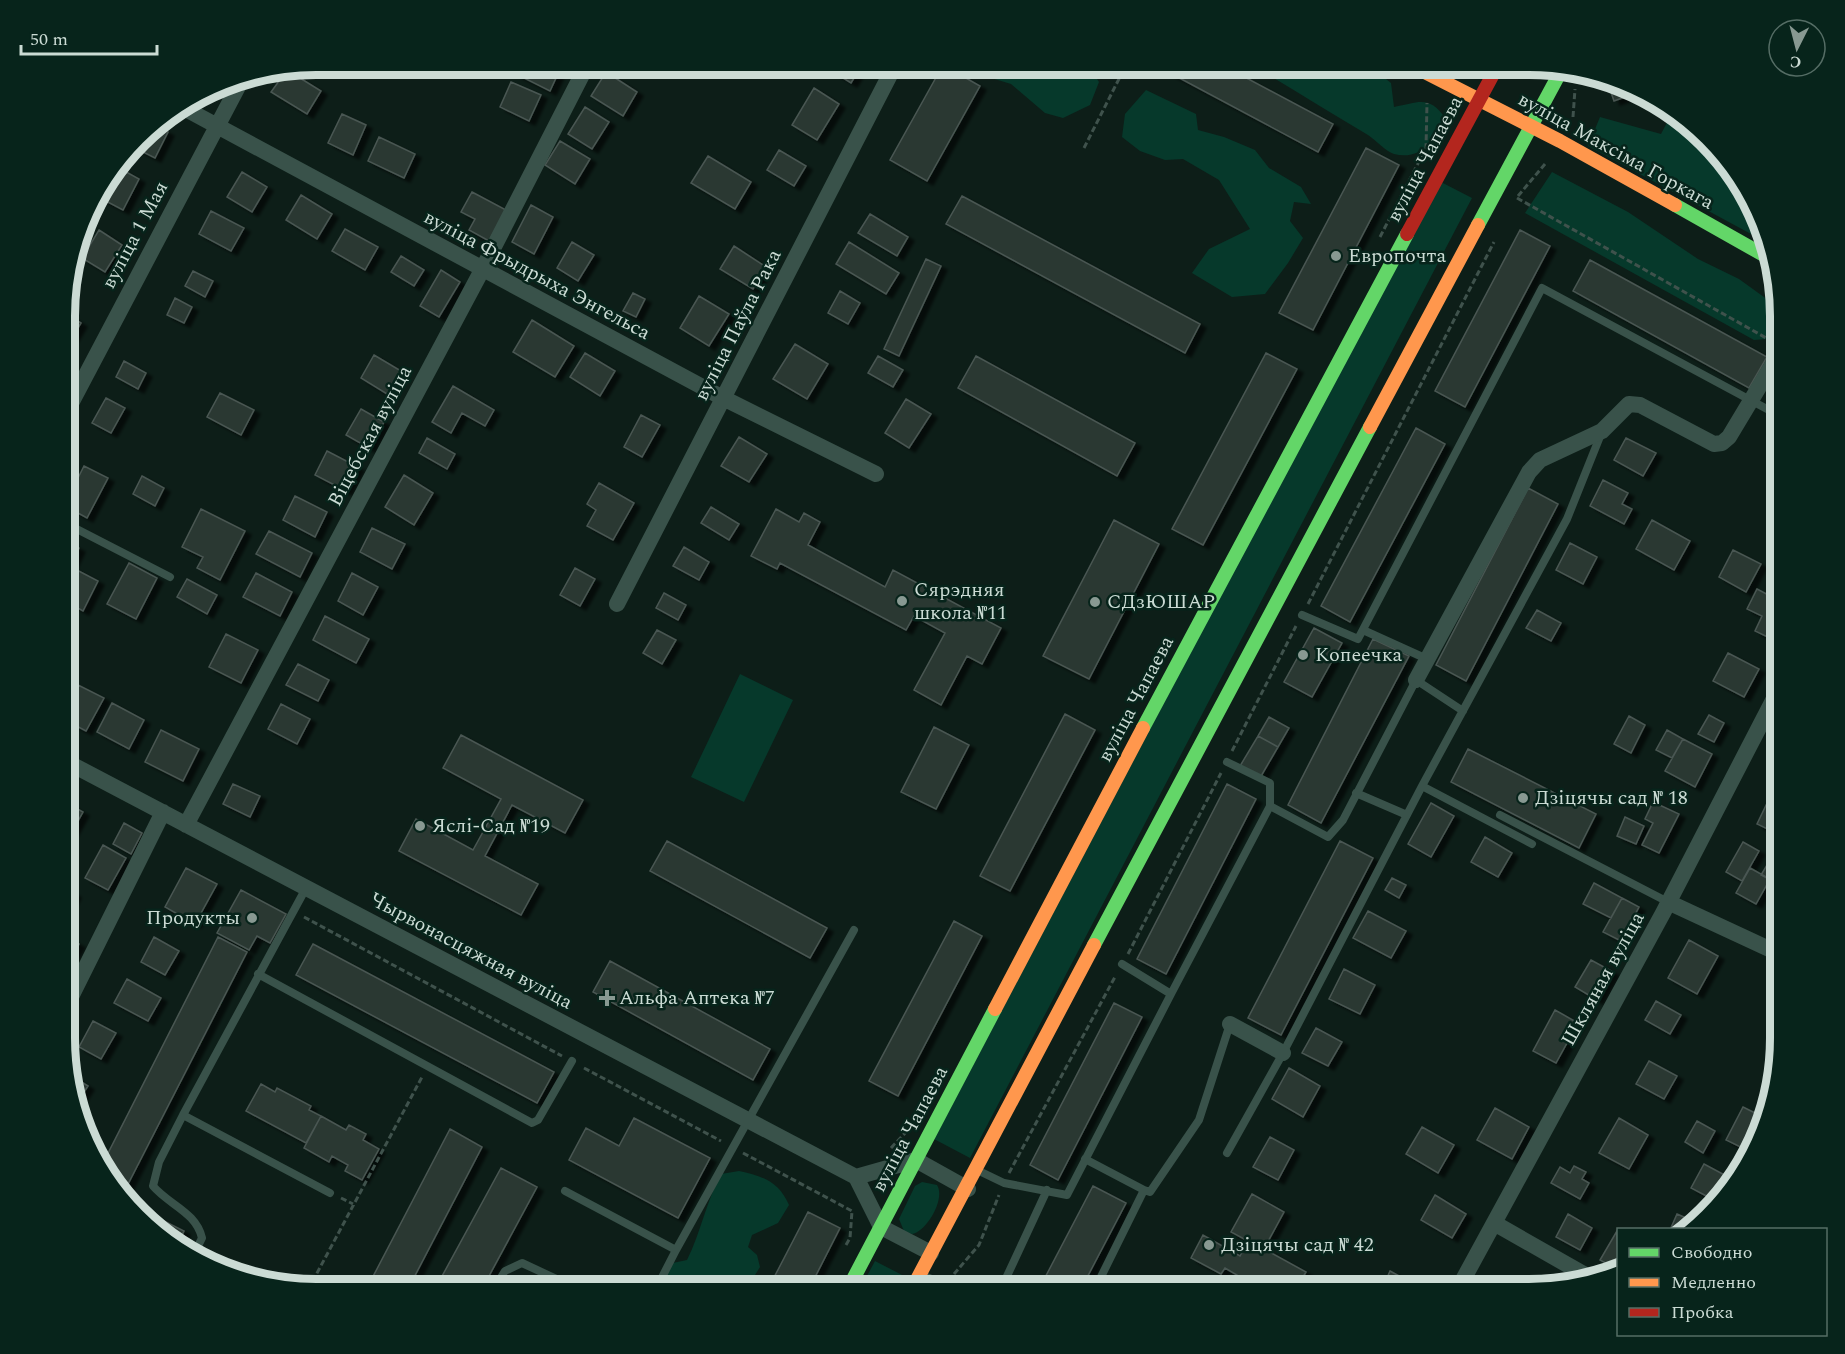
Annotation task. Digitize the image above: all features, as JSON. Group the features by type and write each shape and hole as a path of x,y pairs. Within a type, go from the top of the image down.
{"main road":[{"name":"вуліца Максіма Горкага","path":"1431,75 1531,126 1762,254"},
{"name":"вуліца Чапаева","path":"853,1279 1238,547 1492,75"},
{"path":"917,1279 968,1189 1279,595 1558,77"}],"street":[{"name":"Віцебская вуліца","path":"186,825 483,270 582,75"},
{"name":"вуліца Паўла Рака","path":"617,604 891,75"},
{"name":"вуліца 1 Мая","path":"75,396 237,88"},
{"name":"вуліца Фрыдрыха Энгельса","path":"189,111 723,398 876,474"},
{"path":"1416,680 1528,472 1540,460 1602,431 1629,404 1640,405 1714,444 1722,443 1729,436 1770,369"},
{"name":"Шкляная вуліца","path":"1463,1279 1668,902 1770,706"},
{"name":"Чырвонасцяжная вуліца","path":"75,766 856,1177"},
{"path":"75,989 163,812"},
{"path":"1668,902 1770,949"},
{"path":"1230,1024 1283,1053"},
{"path":"931,1253 881,1227 856,1177 916,1160 968,1189"},
{"path":"1494,1223 1582,1273"}],"lane":[{"path":"1302,615 1358,639 1542,288 1770,410"},
{"path":"1227,1153 1283,1053 1407,814 1567,519 1602,431"},
{"path":"75,528 170,577"},
{"path":"1363,630 1427,659"},
{"path":"1270,806 1328,837 1343,820 1416,680 1463,711"},
{"path":"977,1170 1004,1182 1067,1195 1270,806 1270,783 1227,762"},
{"path":"1422,786 1532,844"},
{"path":"1356,793 1407,814"},
{"path":"1500,815 1668,902"},
{"path":"197,1248 202,1238 200,1229 185,1210 160,1195 153,1186 159,1162 306,888"},
{"path":"661,1279 854,930"},
{"path":"1122,964 1171,993"},
{"path":"258,974 532,1123 538,1120 572,1061"},
{"path":"1085,1159 1150,1192 1199,1120 1230,1024"},
{"path":"183,1115 330,1193"},
{"path":"1006,1279 1047,1190"},
{"path":"1100,1279 1144,1190"},
{"path":"565,1191 676,1250"},
{"path":"500,1279 505,1271 522,1263 556,1279"},
{"path":"920,1274 931,1279"}],"path":[{"path":"1084,148 1121,75"},
{"path":"1573,117 1575,88"},
{"path":"1545,164 1516,198 1767,339 1770,338"},
{"path":"949,1279 979,1245 1004,1182 1122,964 1495,240"},
{"path":"318,1279 316,1275 428,1065"},
{"path":"845,1248 850,1238 855,1206"}],"green space":[{"path":"985,75 1094,75 1099,82 1090,105 1063,118 1045,113 1011,84"},
{"path":"1269,75 1381,75 1391,83 1394,107 1417,102 1429,103 1446,119 1433,141 1420,152 1412,154 1394,154 1368,135"},
{"path":"1146,90 1196,114 1198,130 1224,137 1255,150 1269,168 1301,187 1311,204 1294,202 1290,221 1303,238 1265,294 1232,297 1192,273 1209,249 1250,229 1219,180 1183,159 1165,160 1140,151 1122,137 1125,114"},
{"path":"1600,117 1661,134 1668,120 1710,157 1738,195 1757,237 1588,146"},
{"path":"1552,172 1628,212 1698,259 1739,279 1769,301 1770,332 1767,339 1754,340 1525,213"},
{"path":"1439,181 1472,198 970,1158 934,1139"},
{"path":"740,674 793,700 744,802 691,777"},
{"path":"739,1171 756,1175 775,1185 789,1205 778,1223 752,1235 748,1247 757,1255 760,1267 752,1279 661,1279 661,1271 668,1264 687,1260 721,1174"},
{"path":"922,1182 937,1185 939,1198 928,1221 912,1234 904,1231 899,1219 915,1186"},
{"path":"875,1261 906,1277 905,1279 865,1279"}],"building":[{"path":"518,75 557,75 550,91"},
{"path":"604,75 611,75 637,92 623,116 591,96"},
{"path":"838,75 856,75 851,83"},
{"path":"937,75 961,75 980,86 927,181 890,160"},
{"path":"1174,75 1241,75 1333,124 1318,152"},
{"path":"297,76 321,91 307,114 271,92 282,77"},
{"path":"511,82 541,95 529,121 500,107"},
{"path":"814,88 839,104 817,140 792,125"},
{"path":"1610,89 1628,96 1614,101"},
{"path":"585,107 609,122 592,149 568,134"},
{"path":"342,114 366,125 353,155 328,143"},
{"path":"163,130 168,132 155,158 141,151"},
{"path":"379,137 415,154 404,178 368,161"},
{"path":"560,141 590,159 575,184 545,165"},
{"path":"1366,148 1399,165 1313,330 1279,313"},
{"path":"779,150 806,166 794,186 767,170"},
{"path":"708,156 751,182 735,209 691,183"},
{"path":"124,171 139,179 123,210 104,200"},
{"path":"242,172 267,187 252,212 227,197"},
{"path":"472,192 506,210 489,241 469,230 475,219 461,212"},
{"path":"301,195 332,214 317,239 286,220"},
{"path":"962,196 1200,324 1185,353 946,224"},
{"path":"531,205 553,217 534,254 512,242"},
{"path":"211,211 244,228 231,251 199,234"},
{"path":"870,214 908,237 897,256 858,233"},
{"path":"345,229 378,247 365,270 332,251"},
{"path":"99,230 122,245 105,272 82,258"},
{"path":"1520,230 1550,246 1465,407 1435,391"},
{"path":"572,242 594,255 578,281 557,268"},
{"path":"849,242 899,273 886,294 836,264"},
{"path":"734,246 766,267 753,289 720,269"},
{"path":"401,256 424,270 414,286 391,272"},
{"path":"926,259 941,266 899,356 884,349"},
{"path":"1590,260 1767,357 1749,388 1573,291"},
{"path":"441,270 460,282 439,317 420,306"},
{"path":"193,271 213,281 205,297 185,286"},
{"path":"840,291 860,303 848,324 828,313"},
{"path":"633,293 645,299 636,317 623,311"},
{"path":"699,296 729,314 709,346 680,328"},
{"path":"175,298 192,307 184,323 167,315"},
{"path":"75,319 81,323 75,333"},
{"path":"532,320 574,346 555,377 513,352"},
{"path":"795,344 828,364 807,399 773,379"},
{"path":"585,353 615,371 600,396 570,377"},
{"path":"1266,353 1297,369 1203,545 1172,529"},
{"path":"374,355 401,371 387,394 361,378"},
{"path":"878,356 903,370 893,387 868,373"},
{"path":"976,356 1135,443 1117,476 958,388"},
{"path":"124,361 146,373 138,389 116,377"},
{"path":"453,386 494,410 485,426 462,413 451,433 432,422"},
{"path":"220,393 254,410 241,435 207,417"},
{"path":"106,398 125,408 111,433 92,423"},
{"path":"906,399 931,414 909,448 885,433"},
{"path":"361,409 384,422 369,448 346,435"},
{"path":"641,415 660,425 642,457 624,447"},
{"path":"1416,428 1445,444 1350,622 1321,606"},
{"path":"739,437 767,454 749,482 721,466"},
{"path":"427,438 455,454 447,469 419,453"},
{"path":"1626,438 1656,453 1643,476 1614,460"},
{"path":"327,451 358,467 346,491 315,475"},
{"path":"84,466 108,478 87,518 75,511 75,484"},
{"path":"404,475 433,493 414,525 385,507"},
{"path":"142,476 164,488 155,506 133,494"},
{"path":"1603,480 1628,493 1622,504 1632,509 1624,524 1590,506"},
{"path":"599,483 634,503 613,540 587,526 596,510 587,504"},
{"path":"1528,488 1558,504 1466,681 1436,665"},
{"path":"295,496 327,512 315,537 283,520"},
{"path":"711,507 739,524 729,540 701,523"},
{"path":"201,509 245,531 220,580 197,568 203,557 182,547"},
{"name":"Сярэдняя школа №11","path":"776,509 799,522 804,513 820,522 808,545 885,587 893,570 1001,628 982,664 967,656 941,705 914,690 945,633 914,616 906,630 780,563 777,569 751,556"},
{"path":"1114,520 1159,544 1089,679 1043,656"},
{"path":"1652,520 1690,541 1674,570 1636,549"},
{"path":"372,528 405,544 392,569 360,552"},
{"path":"269,531 312,553 300,577 256,554"},
{"path":"1570,543 1597,557 1583,584 1556,570"},
{"path":"684,547 709,562 699,580 673,566"},
{"path":"1733,550 1761,564 1746,592 1719,577"},
{"path":"129,563 157,578 136,619 107,604"},
{"path":"575,568 595,579 580,606 560,595"},
{"path":"75,569 98,581 83,611 75,606"},
{"path":"256,573 292,592 280,616 243,597"},
{"path":"352,573 378,587 363,615 338,601"},
{"path":"187,579 217,595 207,614 177,597"},
{"path":"1757,589 1770,596 1770,638 1755,631 1762,616 1747,609"},
{"path":"664,593 686,605 678,620 656,608"},
{"path":"1537,610 1561,623 1551,641 1526,628"},
{"path":"325,616 369,639 356,663 313,640"},
{"path":"1314,628 1342,643 1312,697 1284,682"},
{"path":"657,630 676,640 662,664 643,653"},
{"path":"226,634 258,650 241,683 209,667"},
{"path":"1373,639 1409,656 1321,823 1288,805"},
{"path":"1728,653 1759,669 1744,697 1713,681"},
{"path":"298,664 329,680 318,701 286,685"},
{"path":"78,685 104,698 86,731 75,725 75,691"},
{"path":"112,703 144,720 129,749 97,732"},
{"path":"281,704 310,719 297,744 268,729"},
{"path":"1065,714 1095,730 1010,891 980,876"},
{"path":"1709,715 1724,723 1714,742 1698,734"},
{"path":"1629,716 1645,725 1631,753 1614,744"},
{"path":"1269,717 1289,728 1278,747 1258,736"},
{"path":"934,727 969,745 936,809 901,792"},
{"path":"161,730 199,749 183,781 145,762"},
{"path":"1667,730 1683,739 1672,758 1656,750"},
{"name":"Яслі-Сад №19","path":"461,735 583,800 565,833 512,805 485,856 538,884 521,915 399,851 416,819 473,850 501,799 443,768"},
{"path":"1258,736 1278,747 1260,778 1240,766"},
{"path":"1683,739 1712,754 1695,787 1665,771"},
{"name":"Дзіцячы сад № 18","path":"1468,749 1596,814 1579,848 1451,782"},
{"path":"233,784 260,796 250,817 223,804"},
{"path":"1227,784 1256,799 1166,974 1137,959"},
{"path":"1770,797 1770,830 1757,824"},
{"path":"1653,802 1679,814 1659,853 1642,845 1653,823 1645,819"},
{"path":"1431,803 1454,816 1431,857 1408,844"},
{"path":"75,808 83,812 75,826"},
{"path":"1625,817 1644,826 1636,844 1617,836"},
{"path":"124,823 142,833 131,854 113,844"},
{"path":"1485,837 1512,853 1498,877 1471,862"},
{"path":"667,841 827,928 810,958 650,871"},
{"path":"1340,841 1373,858 1281,1035 1248,1018"},
{"path":"1743,842 1759,851 1742,881 1726,872"},
{"path":"103,845 126,858 108,890 85,878"},
{"path":"1770,860 1770,880 1761,875"},
{"path":"186,868 217,884 195,924 165,907"},
{"path":"1750,868 1770,879 1756,904 1736,893"},
{"path":"1392,878 1406,885 1399,898 1385,890"},
{"path":"1594,883 1622,898 1611,918 1583,904"},
{"path":"241,890 286,914 270,943 257,936 249,950 217,933"},
{"path":"1622,898 1639,907 1621,941 1603,932"},
{"path":"1368,911 1406,931 1391,958 1353,938"},
{"path":"954,921 982,936 898,1096 869,1081"},
{"path":"154,937 179,951 165,975 141,962"},
{"path":"218,937 247,952 127,1187 106,1157"},
{"path":"1689,940 1718,956 1697,994 1668,978"},
{"path":"313,944 554,1072 537,1103 296,975"},
{"path":"1591,960 1613,972 1597,1000 1575,987"},
{"path":"610,961 770,1049 753,1080 593,992"},
{"path":"1344,969 1375,985 1360,1014 1329,999"},
{"path":"127,979 161,998 148,1021 114,1003"},
{"path":"1656,1001 1681,1015 1670,1034 1645,1020"},
{"path":"1114,1003 1142,1017 1058,1180 1030,1165"},
{"path":"1555,1010 1578,1023 1556,1063 1533,1051"},
{"path":"93,1021 116,1033 101,1059 79,1047"},
{"path":"1316,1028 1342,1042 1328,1066 1302,1053"},
{"path":"1649,1061 1677,1076 1664,1099 1636,1084"},
{"path":"1289,1068 1320,1086 1303,1117 1272,1099"},
{"path":"79,1080 88,1086 82,1095"},
{"path":"261,1084 275,1092 277,1088 311,1106 309,1110 321,1116 306,1143 246,1111"},
{"path":"1743,1107 1758,1114 1743,1148 1726,1140"},
{"path":"1495,1108 1529,1127 1512,1159 1477,1140"},
{"path":"321,1116 346,1130 349,1125 366,1134 363,1140 379,1149 362,1180 345,1171 348,1165 332,1156 329,1162 304,1148"},
{"path":"634,1118 710,1158 678,1218 569,1160 586,1128 619,1146"},
{"path":"1619,1118 1648,1135 1629,1169 1599,1153"},
{"path":"1697,1121 1715,1131 1703,1153 1685,1142"},
{"path":"1422,1127 1454,1145 1438,1173 1406,1154"},
{"path":"450,1129 482,1147 413,1279 372,1279"},
{"path":"1270,1137 1294,1150 1278,1180 1253,1167"},
{"path":"1704,1164 1726,1176 1709,1198 1691,1188"},
{"path":"1574,1166 1586,1172 1582,1179 1589,1183 1580,1199 1551,1183 1560,1167 1570,1173"},
{"path":"501,1168 537,1187 487,1279 440,1279"},
{"path":"1093,1186 1126,1203 1086,1279 1044,1279"},
{"name":"Дзіцячы сад № 42","path":"1252,1194 1284,1212 1264,1249 1306,1272 1302,1279 1266,1279 1260,1276 1258,1279 1235,1279 1237,1275 1225,1268 1221,1274 1191,1258 1203,1235 1240,1256 1248,1241 1231,1232"},
{"path":"1435,1195 1466,1214 1452,1238 1421,1220"},
{"path":"808,1212 840,1228 814,1279 773,1279"},
{"path":"1568,1214 1592,1228 1580,1250 1556,1237"},
{"path":"1677,1214 1688,1219 1677,1228 1671,1228"},
{"path":"154,1216 184,1231 181,1237"},
{"path":"1617,1231 1617,1262 1609,1265 1600,1260"},
{"path":"1390,1271 1405,1279 1386,1279"}],"traffic: fast":[{"path":"1478,225 1558,77"},
{"path":"1675,205 1762,254"},
{"path":"1143,728 1407,234"},
{"path":"1094,945 1370,427"},
{"path":"853,1279 995,1009"}],"traffic: slow":[{"path":"1431,75 1560,141 1675,205"},
{"path":"1370,427 1478,225"},
{"path":"995,1009 1143,728"},
{"path":"917,1279 1094,945"}],"traffic: jam":[{"path":"1407,234 1493,75"}],"place":[{"name":"Европочта","path":"1336,256"},
{"name":"Сярэдняя школа №11","path":"902,601"},
{"name":"СДзЮШАР","path":"1095,602"},
{"name":"Копеечка","path":"1303,655"},
{"name":"Дзіцячы сад № 18","path":"1523,798"},
{"name":"Яслі-Сад №19","path":"420,826"},
{"name":"Продукты","path":"252,918"},
{"name":"Альфа Аптека №7","path":"607,998"},
{"name":"Дзіцячы сад № 42","path":"1209,1245"}]}
